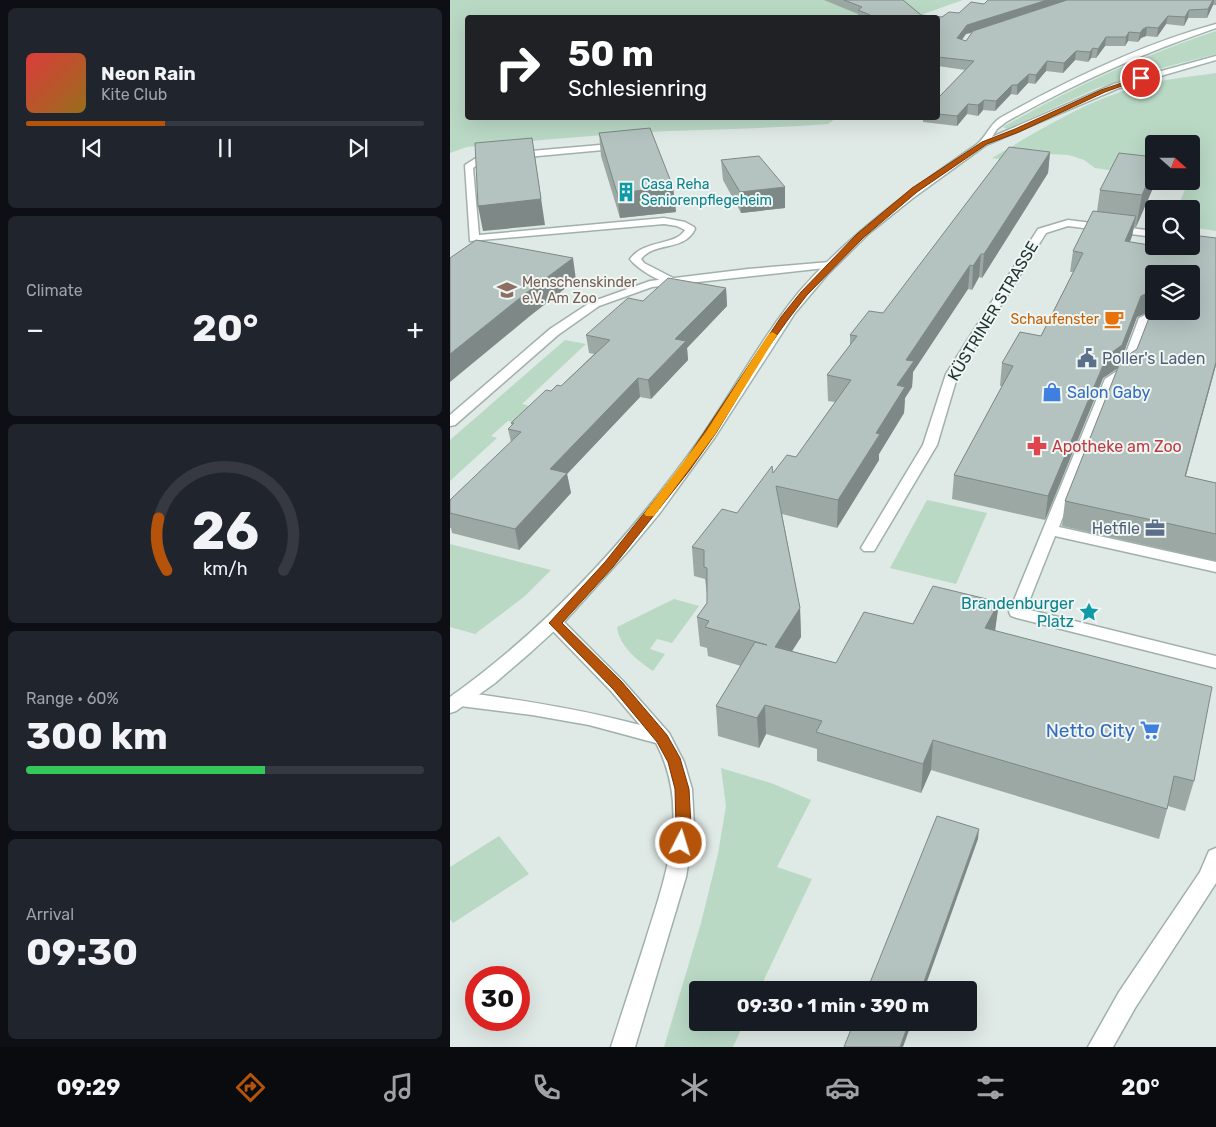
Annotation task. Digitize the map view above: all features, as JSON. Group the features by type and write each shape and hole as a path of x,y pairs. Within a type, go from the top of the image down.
{"street":[{"path":"984,143 995,126 1079,80 1176,40 1216,26"},
{"path":"455,702 510,662 555,623 609,564 685,469 774,332 804,294 860,236 915,190 984,143 1017,131 1103,91 1141,78 1216,58"},
{"path":"1141,78 1216,67"},
{"path":"600,148 495,157 479,160 468,167 474,239 664,221 675,222 686,225 690,229 686,236 679,240 648,248 636,256 635,259 640,265 671,281"},
{"name":"KÜSTRINER STRASSE","path":"869,548 930,445 952,374 1042,231 1068,223 1145,233"},
{"path":"450,422 576,315 617,294 650,284 671,281 830,265"},
{"path":"1145,319 1125,371 1111,379 1017,612 1216,662"},
{"path":"1049,530 1216,567"},
{"path":"555,623 618,686 662,738 675,762 682,789 684,826 676,877 623,1047"},
{"path":"455,702 532,708 589,718 662,738"},
{"path":"1100,1047 1132,993 1209,876 1216,857"}],"green space":[{"path":"450,0 963,0 920,15 465,15 465,120 833,120 828,124 593,136 467,147 450,153"},
{"path":"1216,31 1216,54 1150,71 1095,89 1007,129 1003,127 1054,99 1107,74 1161,51"},
{"path":"1216,73 1216,231 1200,228 1200,200 1181,200 1185,190 1200,190 1200,135 1145,135 1145,176 1095,168 1084,160 1069,155 1049,154 1025,163 992,158 1080,108 1118,93 1176,78"},
{"path":"565,340 586,344 522,404 544,410 528,425 508,421 491,436 497,438 450,481 450,440"},
{"path":"927,500 987,513 956,584 890,568"},
{"path":"450,544 551,570 525,596 475,634 450,627"},
{"path":"674,599 699,606 672,643 657,639 650,649 665,654 653,671 641,663 625,647 617,627"},
{"path":"721,768 771,783 811,800 777,867 812,879 763,981 689,981 689,1031 740,1031 733,1047 664,1047 701,923 718,854 726,806"},
{"path":"499,836 529,874 453,923 450,919 450,867"}],"building":[{"path":"844,0 903,0 921,15 870,15 858,10 862,7"},
{"path":"988,0 1047,0 967,25 957,38 966,41 973,31 1067,0 1213,0 1208,9 1189,10 1185,17 1168,16 1158,28 1147,27 1140,33 1129,32 1126,37 1106,37 1098,49 1093,48 1090,52 1076,51 1064,63 1047,61 1036,75 1029,74 1017,85 1012,85 996,101 984,100 978,105 968,104 957,116 940,114 940,96 974,61 940,57 940,17 949,12 959,13 971,2 984,4"},
{"path":"650,128 673,187 617,193 599,133"},
{"path":"532,138 541,199 478,206 475,143"},
{"path":"1009,147 1050,152 984,254 981,254 973,266 970,265 906,360 914,361 897,385 905,387 876,433 880,434 838,500 776,486 800,608 775,647 836,663 864,612 913,624 933,586 999,602 985,628 1212,687 1194,781 1174,776 1167,809 933,740 923,764 816,732 822,721 765,705 757,718 716,706 755,642 767,645 705,627 709,621 697,617 707,603 707,568 704,567 704,550 692,547 722,509 737,513 772,466 773,473 787,455 796,457 851,380 827,375 857,336 850,335 869,311 883,313"},
{"path":"1119,153 1145,156 1145,188 1142,195 1100,190"},
{"path":"759,156 785,187 740,192 721,160"},
{"path":"1093,211 1136,216 1125,241 1145,244 1145,255 1200,255 1200,236 1216,238 1216,362 1185,476 1216,483 1216,534 1065,501 1121,360 1137,349 1148,320 1200,320 1200,265 1145,265 1145,294 1141,296 1122,345 1107,356 1048,496 954,475 1013,366 1002,363 1020,332 1041,336 1083,253 1073,251"},
{"path":"476,240 573,258 450,354 450,258"},
{"path":"668,278 726,288 675,339 686,341 648,380 638,378 550,469 567,473 515,529 450,513 450,500 521,432 508,429 514,423 511,423 546,390 551,391 557,385 561,386 610,340 586,335 628,298 643,301"},
{"path":"937,816 979,829 924,981 871,981"},
{"path":"850,1031 906,1031 900,1047 844,1047"}],"slow traffic":[{"path":"650,514 710,433 772,335"}],"place":[{"name":"Casa Reha Seniorenpflegeheim","path":"626,192"},
{"name":"Menschenskinder e.V. Am Zoo","path":"507,290"},
{"name":"Schaufenster","path":"1114,319"},
{"name":"Poller's Laden","path":"1087,358"},
{"name":"Salon Gaby","path":"1052,392"},
{"name":"Apotheke am Zoo","path":"1037,446"},
{"name":"Hetfile","path":"1155,528"},
{"name":"Brandenburger Platz","path":"1089,612"},
{"name":"Netto City","path":"1150,730"}],"route":[{"path":"681,843 684,826 682,789 675,762 662,738 618,686 555,623 609,564 685,469 710,433 761,351 784,319 830,265 860,236 944,168 984,143 1017,131 1103,91 1141,78"}]}
